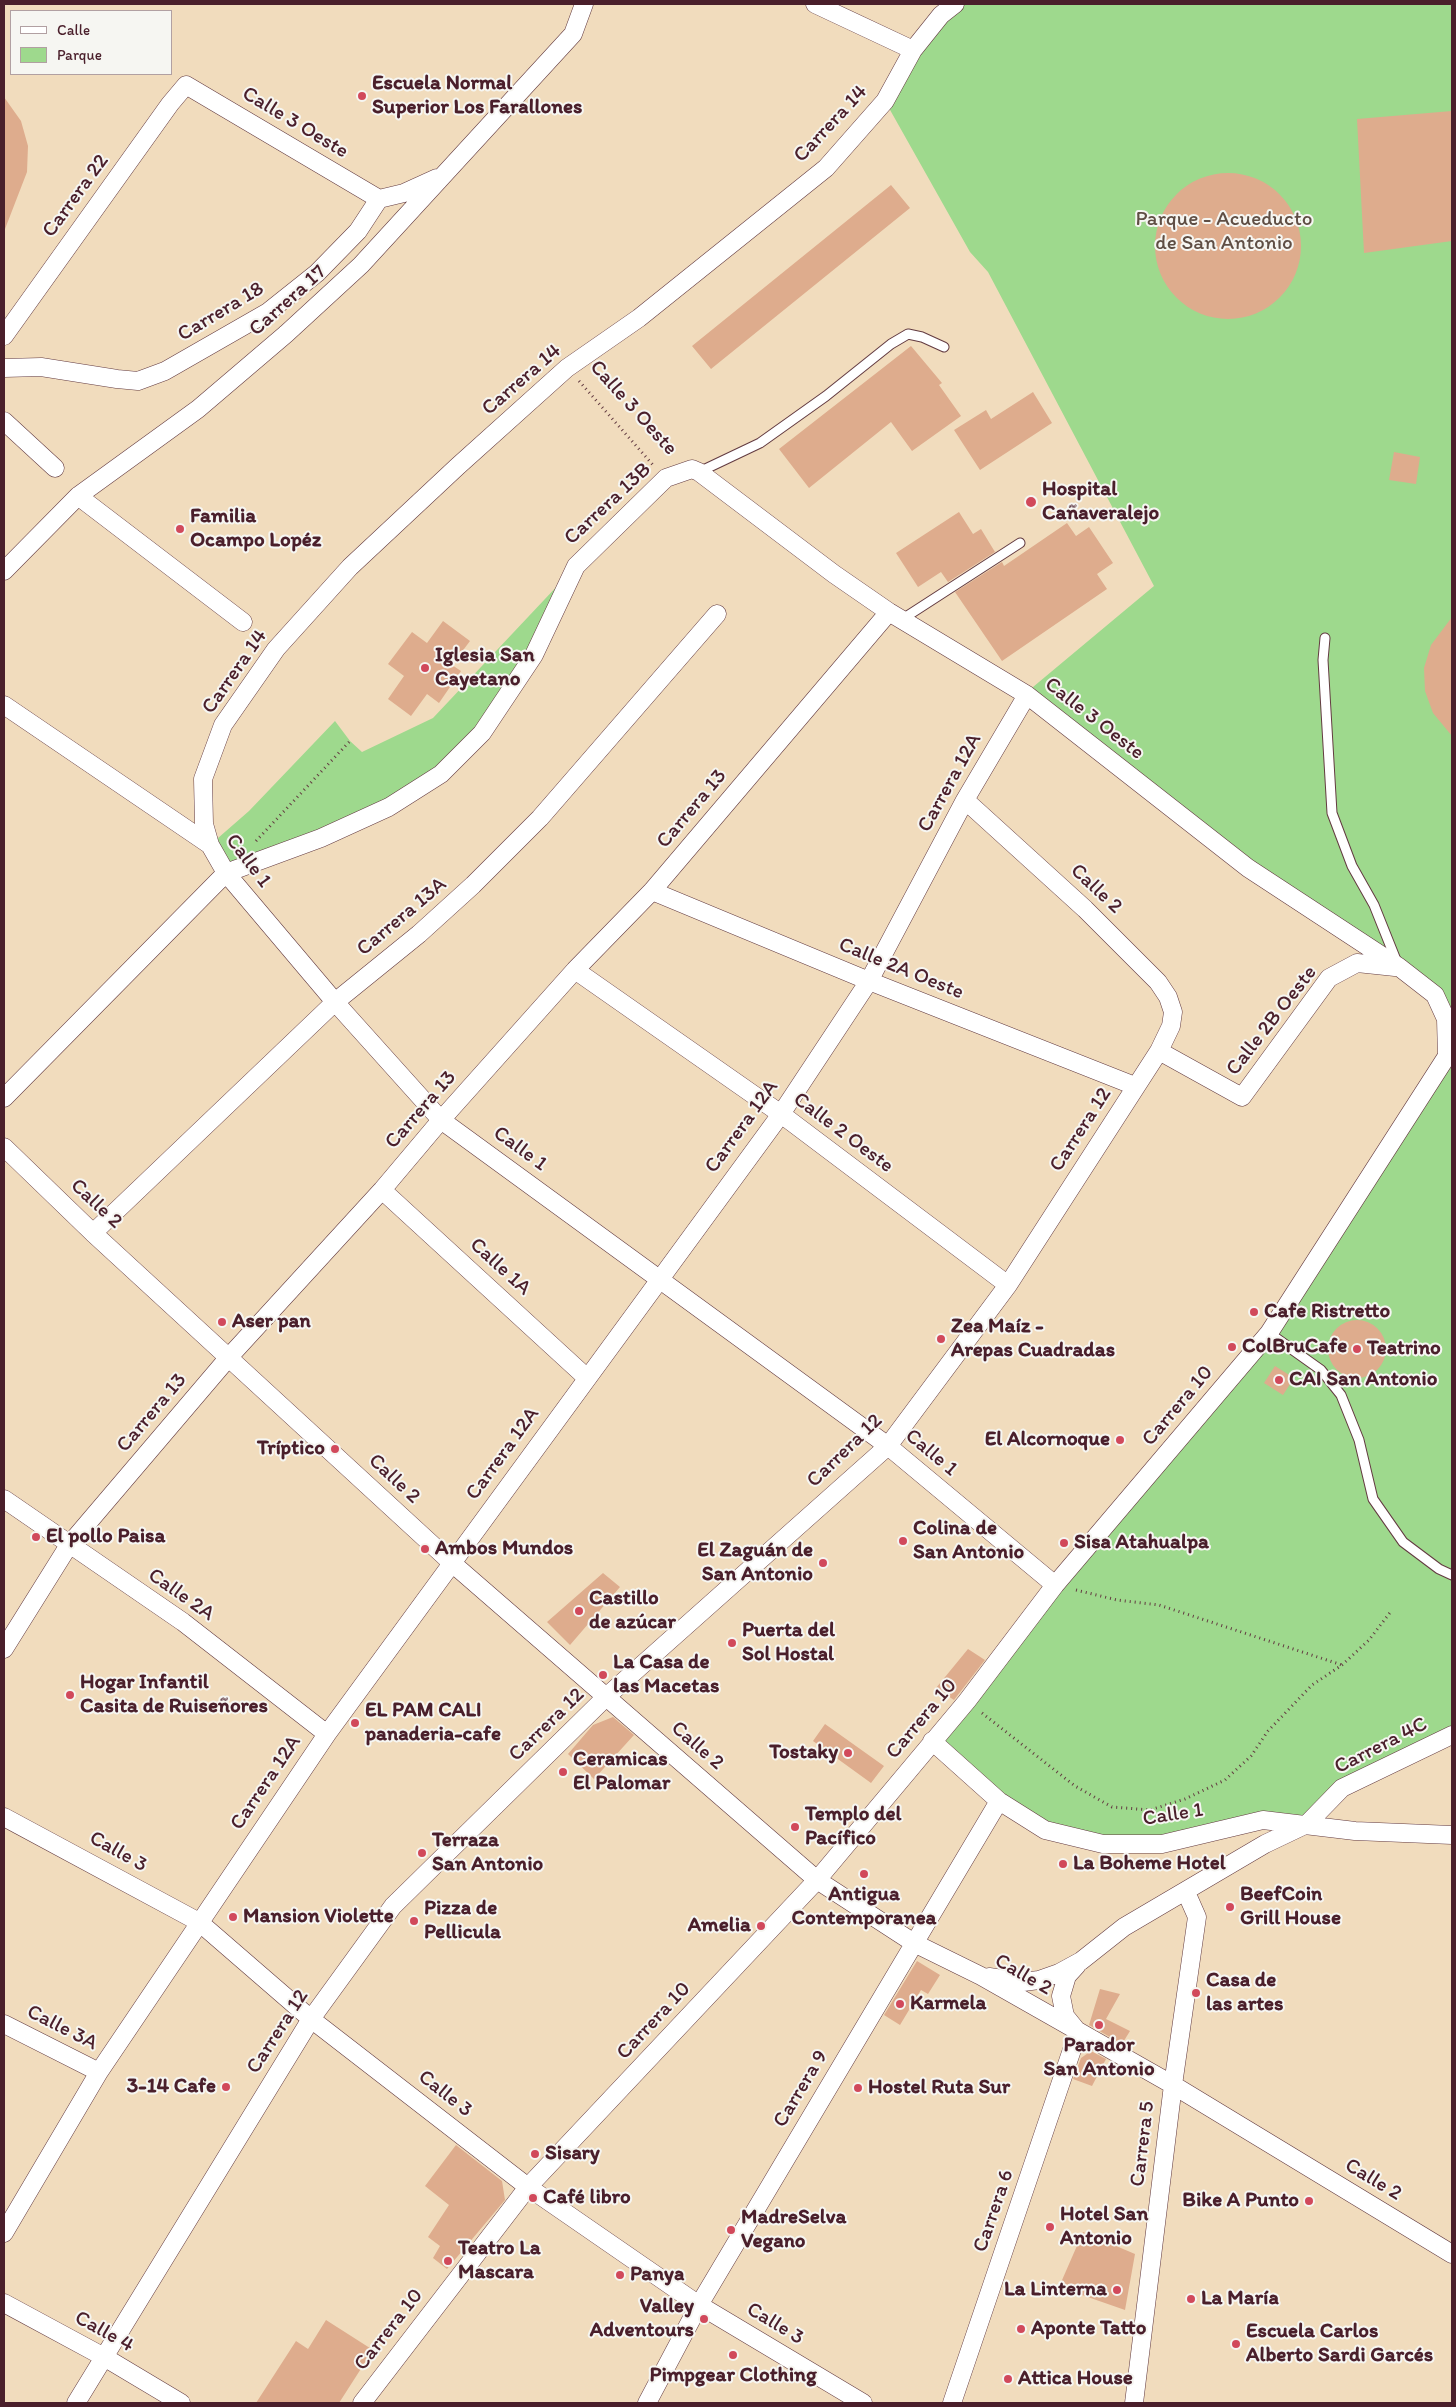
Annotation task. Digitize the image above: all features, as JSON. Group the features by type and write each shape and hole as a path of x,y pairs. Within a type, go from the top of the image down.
{"street":[{"name":"Carrera 17","path":"573,34 584,4"},
{"name":"Carrera 17","path":"4,571 78,496 198,408 286,334 361,266 573,34 598,4"},
{"path":"815,4 913,50"},
{"name":"Carrera 14","path":"210,845 204,824 203,779 223,725 276,648 350,567 458,466 568,368 639,318 826,168 885,101 913,50 940,15 955,4"},
{"name":"Calle 3 Oeste","path":"188,85 379,199"},
{"name":"Carrera 22","path":"4,336 170,104 182,89 188,85"},
{"path":"379,199 404,194 446,174"},
{"name":"Carrera 18","path":"4,368 40,367 117,380 138,381 165,371 268,312 310,279 358,231 379,199"},
{"path":"4,421 55,468"},
{"name":"Carrera 13B","path":"226,873 321,838 389,807 440,774 482,733 534,655 576,566 666,478 684,470 692,469 699,472"},
{"name":"Calle 3 Oeste","path":"699,472 834,574 895,616 1027,695 1248,868 1399,967 1434,995 1446,1019"},
{"path":"78,496 242,622"},
{"name":"Carrera 13A","path":"93,1232 335,1002 419,934 514,845 540,818 718,614"},
{"name":"Carrera 13","path":"4,1649 69,1545 229,1357 382,1190 441,1120 574,970 652,891 895,616"},
{"name":"Carrera 12A","path":"4,2233 100,2072 327,1734 659,1278 781,1114 869,981 965,800 1027,695"},
{"name":"Calle 1","path":"4,705 210,845 226,873 335,1002 441,1120 888,1446 1056,1585"},
{"name":"Calle 2","path":"965,800 1136,958 1168,997 1173,1012 1171,1026"},
{"path":"4,1098 226,873"},
{"name":"Calle 2A Oeste","path":"652,891 869,981 1136,1086"},
{"name":"Calle 2B Oeste","path":"1159,1051 1242,1097 1329,978 1357,963 1399,967"},
{"name":"Calle 2 Oeste","path":"574,970 781,1114 1008,1285"},
{"name":"Carrera 10","path":"362,2403 528,2186 817,1880 932,1741 967,1702 1056,1585 1269,1333 1447,1056 1446,1019"},
{"name":"Carrera 12","path":"76,2403 311,2019 393,1906 606,1698 888,1446 1008,1285 1159,1051 1171,1026"},
{"name":"Calle 2","path":"4,1147 93,1232 452,1563 817,1880 914,1944 981,1976 1173,2085 1452,2254"},
{"name":"Calle 1A","path":"382,1190 587,1378"},
{"name":"Calle 2A","path":"4,1499 183,1622 327,1734"},
{"name":"Carrera 4C","path":"981,1976 1023,1982 1058,1973 1080,1961 1124,1927 1265,1844 1307,1824 1342,1788 1452,1735"},
{"name":"Calle 1","path":"932,1741 999,1801 1045,1830 1103,1844 1162,1844 1263,1820 1355,1831 1452,1835"},
{"name":"Carrera 9","path":"647,2403 699,2305 999,1801"},
{"name":"Calle 3","path":"4,1817 199,1922 311,2019 528,2186 699,2305 863,2403"},
{"name":"Carrera 5","path":"1134,2403 1173,2085 1197,1916 1186,1892"},
{"name":"Carrera 4C","path":"1078,2032 1065,2016 1061,1996 1067,1976 1080,1961"},
{"name":"Calle 3A","path":"4,2024 100,2072"},
{"name":"Carrera 6","path":"952,2403 1078,2032"},
{"name":"Calle 4","path":"4,2303 104,2357 181,2403"}],"lane":[{"path":"699,472 760,443 826,396 891,344 908,334 922,337 944,347"},
{"path":"895,616 1020,543"},
{"path":"1325,638 1324,660 1332,813 1352,866 1374,905 1399,967"},
{"path":"1269,1333 1321,1370 1341,1395 1359,1440 1373,1499 1402,1542 1439,1569 1452,1575"}],"path":[{"name":"Calle 3 Oeste","path":"568,368 666,478"},
{"path":"252,845 350,741"},
{"path":"1056,1585 1116,1600 1159,1604 1342,1665"},
{"path":"967,1702 1075,1786 1112,1807 1150,1810 1185,1799 1225,1780 1251,1756 1268,1731 1312,1685 1342,1665 1369,1640 1392,1610"}],"green space":[{"name":"Parque - Acueducto de San Antonio","path":"955,4 1452,4 1452,1735 1342,1788 1307,1824 1263,1820 1162,1844 1045,1830 932,1741 1254,1352 1447,1056 1434,995 1248,868 1027,695 1033,687 1154,586 988,272 970,252 885,101"},
{"path":"576,566 534,655 441,774 226,873 210,845 249,811 335,721 350,741 362,752 433,718"}],"building":[{"path":"4,97 21,121 28,146 27,172 5,229"},
{"path":"1452,111 1452,241 1364,253 1357,119"},
{"path":"1228,173 1256,178 1280,194 1296,218 1301,246 1296,274 1280,298 1256,314 1228,319 1200,314 1176,298 1160,274 1155,246 1160,218 1176,194 1200,178"},
{"path":"891,185 910,208 711,369 692,346"},
{"path":"911,346 942,383 939,385 961,416 912,451 891,422 809,488 779,449"},
{"path":"1033,392 1052,423 980,470 954,430 986,410 991,419"},
{"path":"1394,452 1420,457 1416,484 1389,480"},
{"path":"959,512 973,534 981,529 995,552 948,582 941,572 918,587 896,553"},
{"path":"1067,523 1076,536 1089,527 1113,563 1097,574 1107,589 1002,661 955,592 1002,562 1004,566"},
{"path":"1452,617 1452,736 1433,713 1425,691 1424,668 1431,645"},
{"name":"Iglesia San Cayetano","path":"443,621 470,641 452,665 461,671 439,703 427,694 411,716 388,699 404,676 388,664 412,632 427,643"},
{"name":"Teatrino","path":"1351,1320 1363,1320 1378,1328 1386,1343 1386,1355 1378,1370 1363,1378 1351,1378 1336,1370 1328,1355 1328,1343 1336,1328"},
{"name":"CAI San Antonio","path":"1275,1366 1294,1378 1283,1395 1264,1383"},
{"path":"603,1573 620,1587 570,1645 547,1622"},
{"path":"968,1649 985,1660 954,1700 936,1688"},
{"path":"613,1717 634,1735 594,1779 568,1754 593,1725"},
{"name":"Tostaky","path":"825,1724 884,1766 871,1783 813,1741"},
{"name":"Karmela","path":"917,1961 940,1975 928,1994 921,1990 900,2025 884,2015"},
{"path":"1100,1989 1120,1994 1106,2019 1130,2031 1122,2044 1089,2025"},
{"path":"1091,2051 1106,2059 1092,2086 1073,2079 1081,2058"},
{"path":"456,2145 502,2181 505,2200 447,2269 433,2258 440,2246 428,2237 449,2205 425,2186"},
{"path":"1083,2232 1135,2254 1125,2310 1059,2287"},
{"path":"326,2320 373,2350 339,2403 256,2403 296,2341 308,2349"}],"place":[{"name":"Escuela Normal Superior Los Farallones","path":"362,96"},
{"name":"Hospital Cañaveralejo","path":"1031,502"},
{"name":"Familia Ocampo Lopéz","path":"180,529"},
{"name":"Iglesia San Cayetano","path":"425,668"},
{"name":"Cafe Ristretto","path":"1254,1312"},
{"name":"Aser pan","path":"222,1322"},
{"name":"Zea Maíz - Arepas Cuadradas","path":"941,1339"},
{"name":"ColBruCafe","path":"1232,1347"},
{"name":"Teatrino","path":"1357,1349"},
{"name":"CAI San Antonio","path":"1279,1380"},
{"name":"El Alcornoque","path":"1120,1440"},
{"name":"Tríptico","path":"335,1449"},
{"name":"El pollo Paisa","path":"36,1537"},
{"name":"Colina de San Antonio","path":"903,1541"},
{"name":"Sisa Atahualpa","path":"1064,1543"},
{"name":"Ambos Mundos","path":"425,1549"},
{"name":"El Zaguán de San Antonio","path":"823,1563"},
{"name":"Castillo de azúcar","path":"579,1611"},
{"name":"Puerta del Sol Hostal","path":"732,1643"},
{"name":"La Casa de las Macetas","path":"603,1675"},
{"name":"Hogar Infantil Casita de Ruiseñores","path":"70,1695"},
{"name":"EL PAM CALI panaderia-cafe","path":"355,1723"},
{"name":"Tostaky","path":"848,1753"},
{"name":"Ceramicas El Palomar","path":"563,1772"},
{"name":"Templo del Pacífico","path":"795,1827"},
{"name":"Terraza San Antonio","path":"422,1853"},
{"name":"La Boheme Hotel","path":"1063,1864"},
{"name":"Antigua Contemporanea","path":"864,1874"},
{"name":"BeefCoin Grill House","path":"1230,1907"},
{"name":"Mansion Violette","path":"233,1917"},
{"name":"Pizza de Pellicula","path":"414,1921"},
{"name":"Amelia","path":"761,1926"},
{"name":"Casa de las artes","path":"1196,1993"},
{"name":"Karmela","path":"900,2004"},
{"name":"Parador San Antonio","path":"1099,2025"},
{"name":"3-14 Cafe","path":"226,2087"},
{"name":"Hostel Ruta Sur","path":"858,2088"},
{"name":"Sisary","path":"535,2154"},
{"name":"Café libro","path":"533,2198"},
{"name":"Bike A Punto","path":"1309,2201"},
{"name":"Hotel San Antonio","path":"1050,2227"},
{"name":"MadreSelva Vegano","path":"731,2230"},
{"name":"Teatro La Mascara","path":"448,2261"},
{"name":"Panya","path":"620,2275"},
{"name":"La Linterna","path":"1117,2290"},
{"name":"La María","path":"1191,2299"},
{"name":"Valley Adventours","path":"704,2319"},
{"name":"Aponte Tatto","path":"1021,2329"},
{"name":"Escuela Carlos Alberto Sardi Garcés","path":"1236,2344"},
{"name":"Pimpgear Clothing","path":"733,2355"},
{"name":"Attica House","path":"1008,2379"}]}
